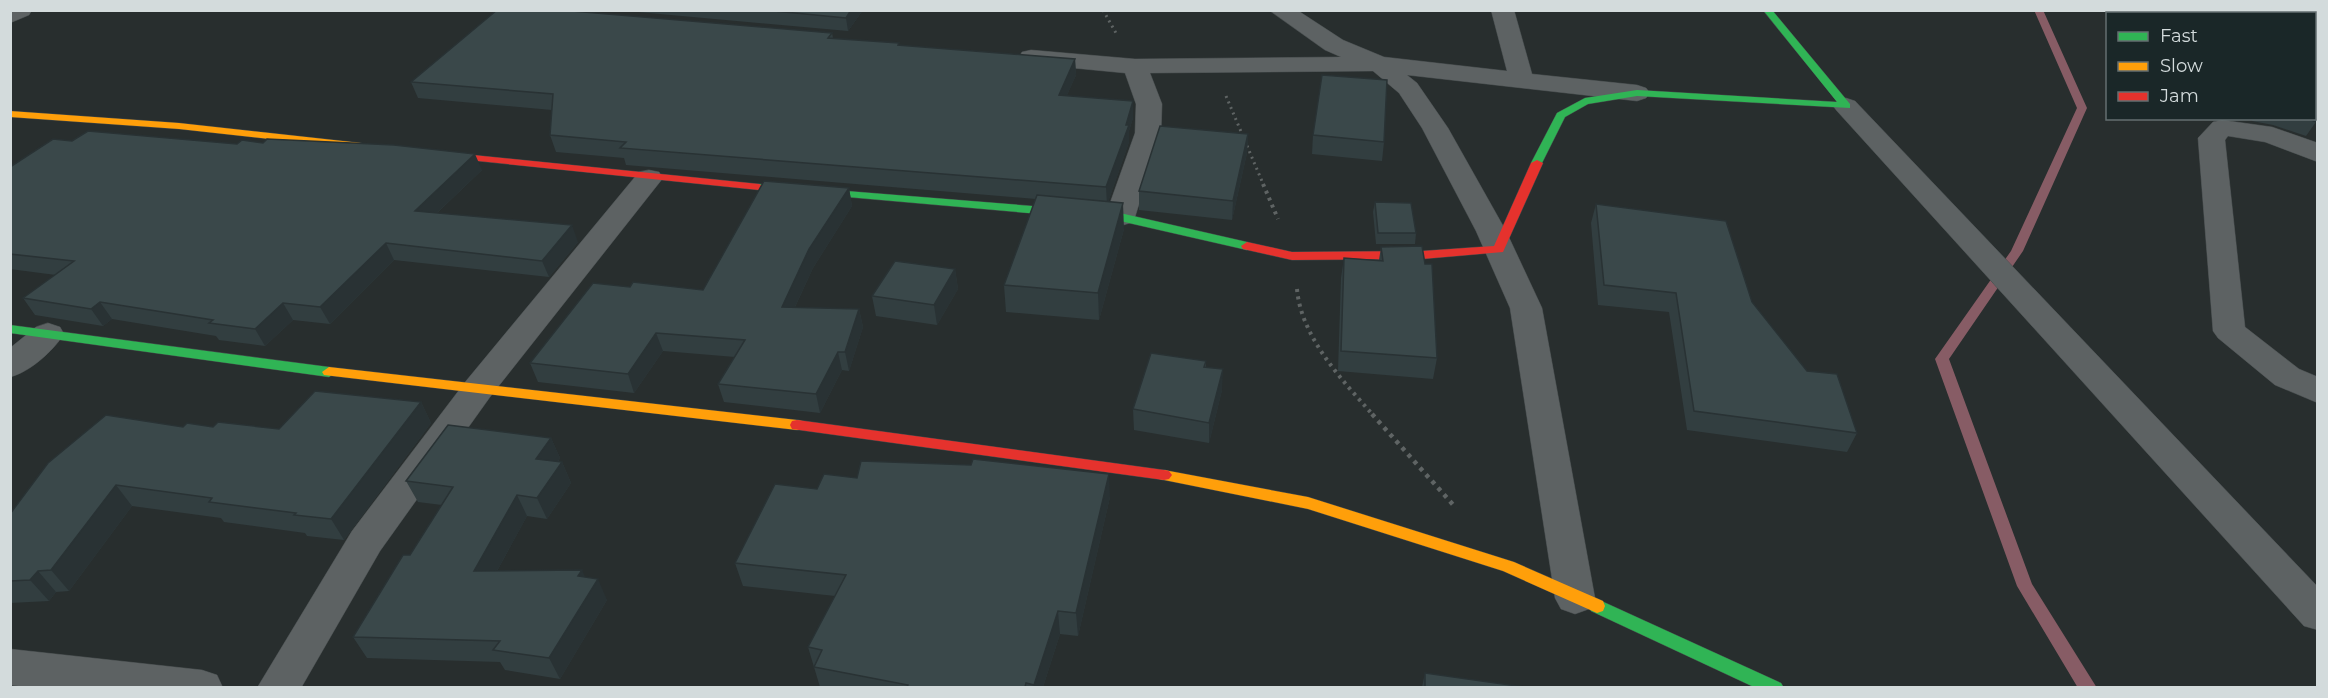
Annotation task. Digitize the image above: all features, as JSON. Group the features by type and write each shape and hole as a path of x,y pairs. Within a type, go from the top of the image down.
{"street":[{"path":"10,16 21,10"},
{"path":"1280,10 1334,45 1379,64 1408,88 1422,108 1499,249 1526,308 1575,598"},
{"path":"1502,10 1522,81"},
{"path":"1767,10 1846,106 2318,614"},
{"path":"1004,55 1135,66 1213,68 1379,64 1637,93 1846,106"},
{"path":"1120,217 1148,133 1149,104 1135,66"},
{"path":"1499,249 1548,138 1561,115 1585,101 1637,93"},
{"path":"10,114 179,126 379,148"},
{"path":"2318,154 2281,138 2239,129 2222,128 2211,138 2229,331 2287,377 2318,391"},
{"path":"414,152 649,178 1120,217 1292,256 1422,255 1499,249"},
{"path":"279,687 366,541 478,390 649,178"},
{"path":"10,329 478,390 844,430 1160,474 1308,503 1508,566 1775,687"},
{"path":"10,366 48,334"},
{"path":"10,667 202,687"}],"path":[{"path":"1213,68 1252,154 1292,256 1299,311 1337,374 1462,514"}],"building":[{"path":"497,10 560,10 832,33 828,38 1075,59 1059,95 1133,101 1126,125 1129,125 1106,187 620,148 626,142 550,135 553,94 411,82"},
{"path":"764,10 851,10 846,18"},
{"path":"2208,10 2213,12 2196,12"},
{"path":"2318,25 2318,119 2316,122 2312,120 2316,120 2316,28"},
{"path":"1322,75 1387,80 1384,142 1313,135"},
{"path":"1160,126 1248,134 1233,201 1139,191"},
{"path":"88,131 237,144 242,140 263,143 267,139 394,145 475,154 415,211 572,225 542,261 386,243 320,307 283,303 255,329 209,323 213,320 100,302 91,309 23,298 74,261 10,254 10,167 53,139 72,141"},
{"path":"764,181 849,188 809,249 782,307 859,309 845,352 838,352 816,394 718,384 745,340 656,333 628,374 530,363 593,283 630,287 633,282 703,290"},
{"path":"1037,195 1123,203 1098,293 1004,285"},
{"path":"1375,202 1411,203 1416,233 1378,233"},
{"path":"1596,204 1726,221 1752,302 1807,371 1837,374 1857,433 1694,411 1676,293 1604,285"},
{"path":"1422,246 1425,264 1432,264 1437,358 1341,351 1344,258 1383,261 1381,247"},
{"path":"895,261 955,269 934,305 872,296"},
{"path":"1151,353 1206,361 1204,367 1223,369 1209,423 1133,409"},
{"path":"315,391 421,402 331,519 209,502 212,498 116,485 51,570 38,571 30,580 10,581 10,514 48,463 106,415 183,427 187,423 213,427 218,422 279,429"},
{"path":"448,425 551,438 536,459 562,462 537,498 517,495 474,571 582,570 578,576 598,579 549,658 493,650 500,641 353,637 403,555 410,555 453,487 406,481"},
{"path":"973,459 1109,474 1076,613 1058,611 1034,685 1026,683 1025,687 907,687 908,685 814,667 822,650 808,647 846,575 735,563 775,484 817,489 824,474 857,478 861,461 971,465"},
{"path":"1425,673 1524,687 1425,687"}],"waterway":[{"path":"2038,10 2082,108 2017,251 1942,359 2025,586 2088,688"}],"traffic: fast":[{"path":"1537,163 1561,115 1585,101 1637,93 1846,106 1767,10"},
{"path":"759,187 1120,217 1247,246"},
{"path":"10,329 329,372"},
{"path":"1597,606 1775,688"}],"traffic: slow":[{"path":"10,114 179,126 361,146"},
{"path":"329,372 797,425"},
{"path":"1164,475 1308,503 1508,566 1597,606"}],"traffic: jam":[{"path":"433,154 759,187"},
{"path":"1247,246 1292,256 1422,255 1499,249 1537,163"},
{"path":"797,425 1164,475"}]}
